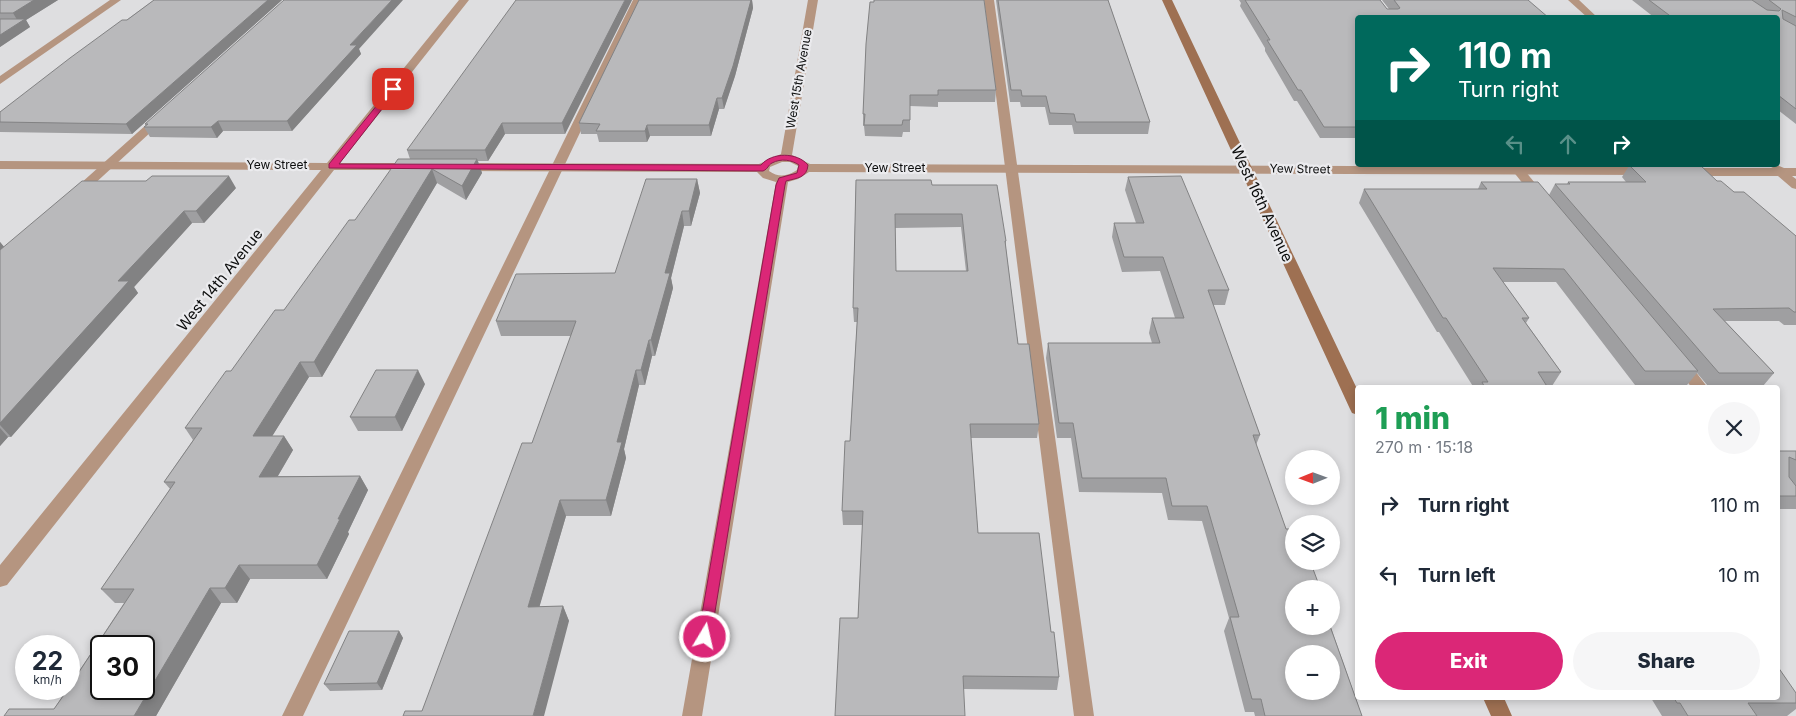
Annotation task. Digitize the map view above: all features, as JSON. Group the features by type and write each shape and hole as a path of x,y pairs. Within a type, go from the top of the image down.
{"main road":[{"name":"West 16th Avenue","path":"1167,0 1355,402"},
{"path":"1494,700 1502,716"}],"street":[{"path":"0,81 116,0"},
{"name":"West 14th Avenue","path":"0,579 464,0"},
{"path":"292,716 638,0"},
{"name":"West 15th Avenue","path":"786,157 813,0"},
{"path":"989,0 1084,716"},
{"path":"1573,0 1590,15"},
{"path":"65,204 169,110"},
{"path":"786,157 798,160 804,165 800,175 782,180 766,175 763,168 768,161 786,157"},
{"name":"Yew Street","path":"0,165 421,167"},
{"path":"450,167 763,168"},
{"name":"Yew Street","path":"804,168 1517,168 1659,172"},
{"path":"1517,168 1547,205"},
{"path":"1678,172 1776,168 1796,172"},
{"path":"1776,168 1796,185"},
{"path":"692,716 782,180"},
{"path":"1669,349 1699,385"}],"building":[{"path":"0,0 34,0 13,13 0,13"},
{"path":"154,0 268,0 126,124 0,122 0,112 122,20 127,20"},
{"path":"284,0 392,0 350,45 357,45 287,121 218,121 211,127 144,127 148,124 145,124"},
{"path":"516,0 625,0 562,123 502,123 485,150 407,150"},
{"path":"639,0 751,0 733,66 722,98 717,98 709,125 647,125 645,131 596,131 600,124 579,123"},
{"path":"874,0 984,0 996,90 938,90 938,95 910,95 910,120 903,120 902,125 864,125 866,44 870,2 874,2"},
{"path":"998,0 1108,0 1150,122 1076,122 1074,114 1050,113 1046,96 1022,96 1021,90 1011,90"},
{"path":"1245,0 1380,0 1387,9 1398,9 1400,8 1394,0 1528,0 1546,15 1355,15 1355,127 1324,127 1267,40 1270,40"},
{"path":"1649,0 1752,0 1767,10 1779,11 1781,9 1769,0 1796,0 1796,17 1782,10 1783,19 1796,26 1796,109 1780,97 1780,15 1669,15"},
{"path":"0,19 25,19 0,35"},
{"path":"398,159 477,159 462,186 432,169 314,362 300,362 253,436 284,436 259,477 360,476 317,565 239,565 225,588 210,588 155,681 155,635 103,635 134,589 101,589 175,482 164,482 202,428 185,428 226,371 231,371 275,310 284,310 349,220 355,220"},
{"path":"1631,167 1702,167 1717,181 1721,181 1734,192 1744,192 1796,236 1796,312 1789,308 1713,309 1774,373 1719,373 1555,184 1570,184 1568,182 1646,182"},
{"path":"152,176 229,176 196,211 184,211 118,281 129,281 0,423 0,250 82,181 146,181"},
{"path":"1181,176 1229,290 1208,290 1260,435 1253,435 1285,526 1285,570 1313,570 1317,580 1285,580 1285,635 1333,635 1337,645 1285,645 1285,700 1340,700 1340,654 1362,716 1265,716 1261,699 1252,699 1230,617 1239,617 1207,506 1172,506 1166,478 1082,478 1073,423 1059,423 1048,343 1160,343 1152,318 1184,318 1163,257 1124,257 1114,223 1144,223 1128,177"},
{"path":"646,179 697,179 689,211 682,211 665,273 670,273 651,340 649,340 641,370 636,370 617,442 622,442 606,500 560,500 528,607 563,606 533,716 403,716 405,711 422,711 522,443 532,443 576,321 496,321 516,274 615,273"},
{"path":"856,180 931,180 932,185 997,185 1006,241 1018,344 1029,344 1039,424 970,424 978,533 1039,533 1051,632 1054,632 1059,677 963,676 965,716 835,716 840,618 858,618 863,511 842,511 845,441 850,441 858,308 853,308","holes":["895,214 962,214 968,271 896,271"]},
{"path":"1481,182 1538,182 1698,371 1645,371 1564,269 1493,268 1529,318 1522,318 1561,372 1538,372 1546,385 1484,385 1482,382 1488,382 1446,318 1443,318 1364,189 1487,189"},
{"path":"376,370 418,370 395,417 350,417"},
{"path":"1780,451 1796,451 1796,460 1789,457 1789,477 1796,486 1796,496 1780,496"},
{"path":"349,631 399,631 377,683 324,684"},
{"path":"90,655 90,700 144,700 134,716 4,716 9,709 54,709 60,700 80,700 80,670"},
{"path":"1780,670 1796,693 1796,703 1748,703 1757,716 1688,716 1680,703 1677,703 1675,700 1780,700"}],"route":[{"path":"393,89 332,166 763,168 768,161 786,157 798,160 804,165 803,172 800,175 782,180 705,637"}]}
